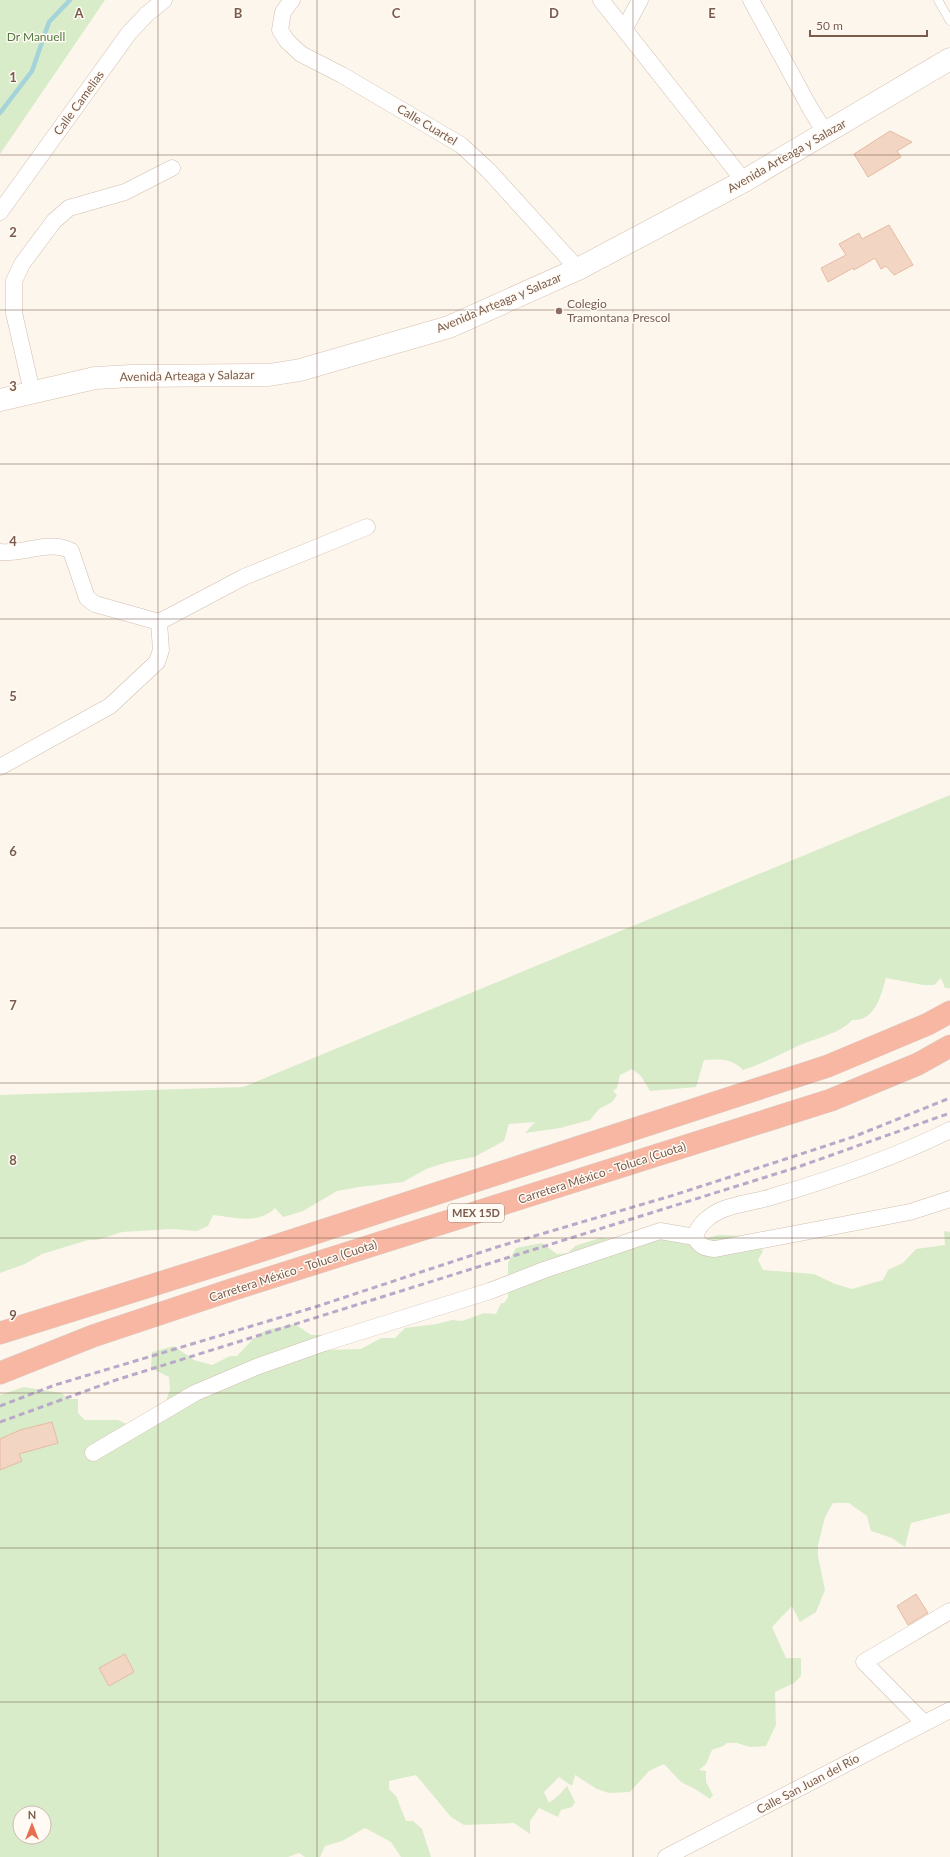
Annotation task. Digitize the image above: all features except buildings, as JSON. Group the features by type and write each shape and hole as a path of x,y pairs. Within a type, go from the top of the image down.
{"highway":[{"name":"MEX 15D","path":"0,1333 828,1066 928,1024 950,1012"},
{"name":"Carretera México - Toluca (Cuota)","path":"0,1373 93,1336 231,1290 831,1100 918,1064 950,1046"}],"street":[{"name":"Calle Camelias","path":"0,212 129,33 164,0"},
{"name":"Calle Cuartel","path":"292,0 283,12 280,30 287,41 301,54 342,75 461,145 488,170 578,269"},
{"path":"601,0 744,182"},
{"path":"624,30 640,0"},
{"path":"751,0 810,108 826,134"},
{"name":"Avenida Arteaga y Salazar","path":"0,400 95,378 131,376 269,375 300,370 449,327 578,269 744,182 950,59"},
{"path":"32,392 14,313 14,280 22,264 54,221 69,208 124,192 172,168"},
{"path":"0,552 8,553 54,546 64,547 71,551 87,598 95,604 159,622 244,577 367,527"},
{"path":"0,767 110,706 157,662 161,650 159,622"},
{"path":"950,1130 858,1168 770,1198 724,1209 701,1224 697,1229 695,1237 700,1245 716,1249 903,1213 950,1199"},
{"path":"93,1453 195,1393 256,1367 490,1291 544,1270 660,1231 695,1237"},
{"path":"924,1723 864,1662 950,1611"},
{"name":"Calle San Juan del Río","path":"666,1857 950,1710"}],"lane":[{"path":"938,0 950,21"}],"green space":[{"name":"Dr Manuell","path":"0,0 105,0 0,154"},
{"path":"950,795 950,988 945,988 941,978 934,985 923,985 886,978 876,1006 866,1017 852,1020 847,1025 833,1033 801,1045 763,1063 743,1070 730,1061 704,1060 696,1087 650,1091 641,1076 632,1069 620,1075 617,1088 613,1091 617,1095 612,1102 599,1109 590,1120 560,1128 525,1133 535,1122 509,1124 504,1141 474,1157 448,1162 426,1169 403,1182 337,1191 303,1211 283,1217 275,1208 262,1217 246,1219 213,1215 208,1226 197,1231 171,1229 122,1232 97,1240 88,1240 42,1254 25,1264 0,1273 0,1095 243,1087"},
{"path":"944,1231 950,1232 950,1513 911,1523 905,1547 892,1538 871,1531 867,1516 849,1503 833,1503 825,1517 818,1545 818,1556 825,1590 816,1612 800,1622 792,1606 772,1627 786,1658 801,1658 801,1676 794,1683 775,1692 776,1725 766,1746 750,1747 737,1743 727,1743 712,1750 706,1764 699,1770 706,1771 706,1782 713,1795 710,1799 681,1782 664,1764 649,1771 630,1792 609,1793 597,1789 575,1775 572,1786 559,1777 544,1792 549,1803 567,1786 575,1802 572,1807 561,1810 558,1817 539,1808 530,1821 530,1834 514,1823 464,1825 451,1817 416,1775 389,1781 389,1789 396,1796 406,1821 413,1821 422,1829 431,1857 401,1857 391,1842 365,1828 342,1841 325,1846 320,1857 305,1857 299,1853 288,1857 0,1857 0,1395 24,1387 62,1393 67,1399 78,1399 78,1413 85,1420 118,1420 139,1430 145,1413 165,1404 170,1390 169,1377 151,1368 152,1352 174,1346 194,1360 212,1365 230,1356 237,1356 253,1339 266,1330 295,1324 311,1335 320,1335 325,1350 361,1349 381,1338 395,1338 405,1328 437,1324 452,1320 462,1321 484,1313 496,1314 501,1303 504,1303 508,1298 508,1263 516,1248 542,1243 557,1254 568,1253 575,1246 600,1238 641,1243 666,1239 695,1242 718,1235 749,1236 763,1251 758,1260 763,1270 814,1274 835,1284 852,1289 883,1280 888,1270 903,1263 916,1249 945,1245"}],"waterway":[{"path":"0,113 32,71 49,22 70,0"}],"railway":[{"path":"0,1406 55,1385 315,1307 497,1247 674,1195 764,1166 853,1137 950,1098"},
{"path":"0,1422 116,1380 798,1167 950,1113"}],"place":[{"name":"Colegio Tramontana Prescol","path":"559,311"}]}
